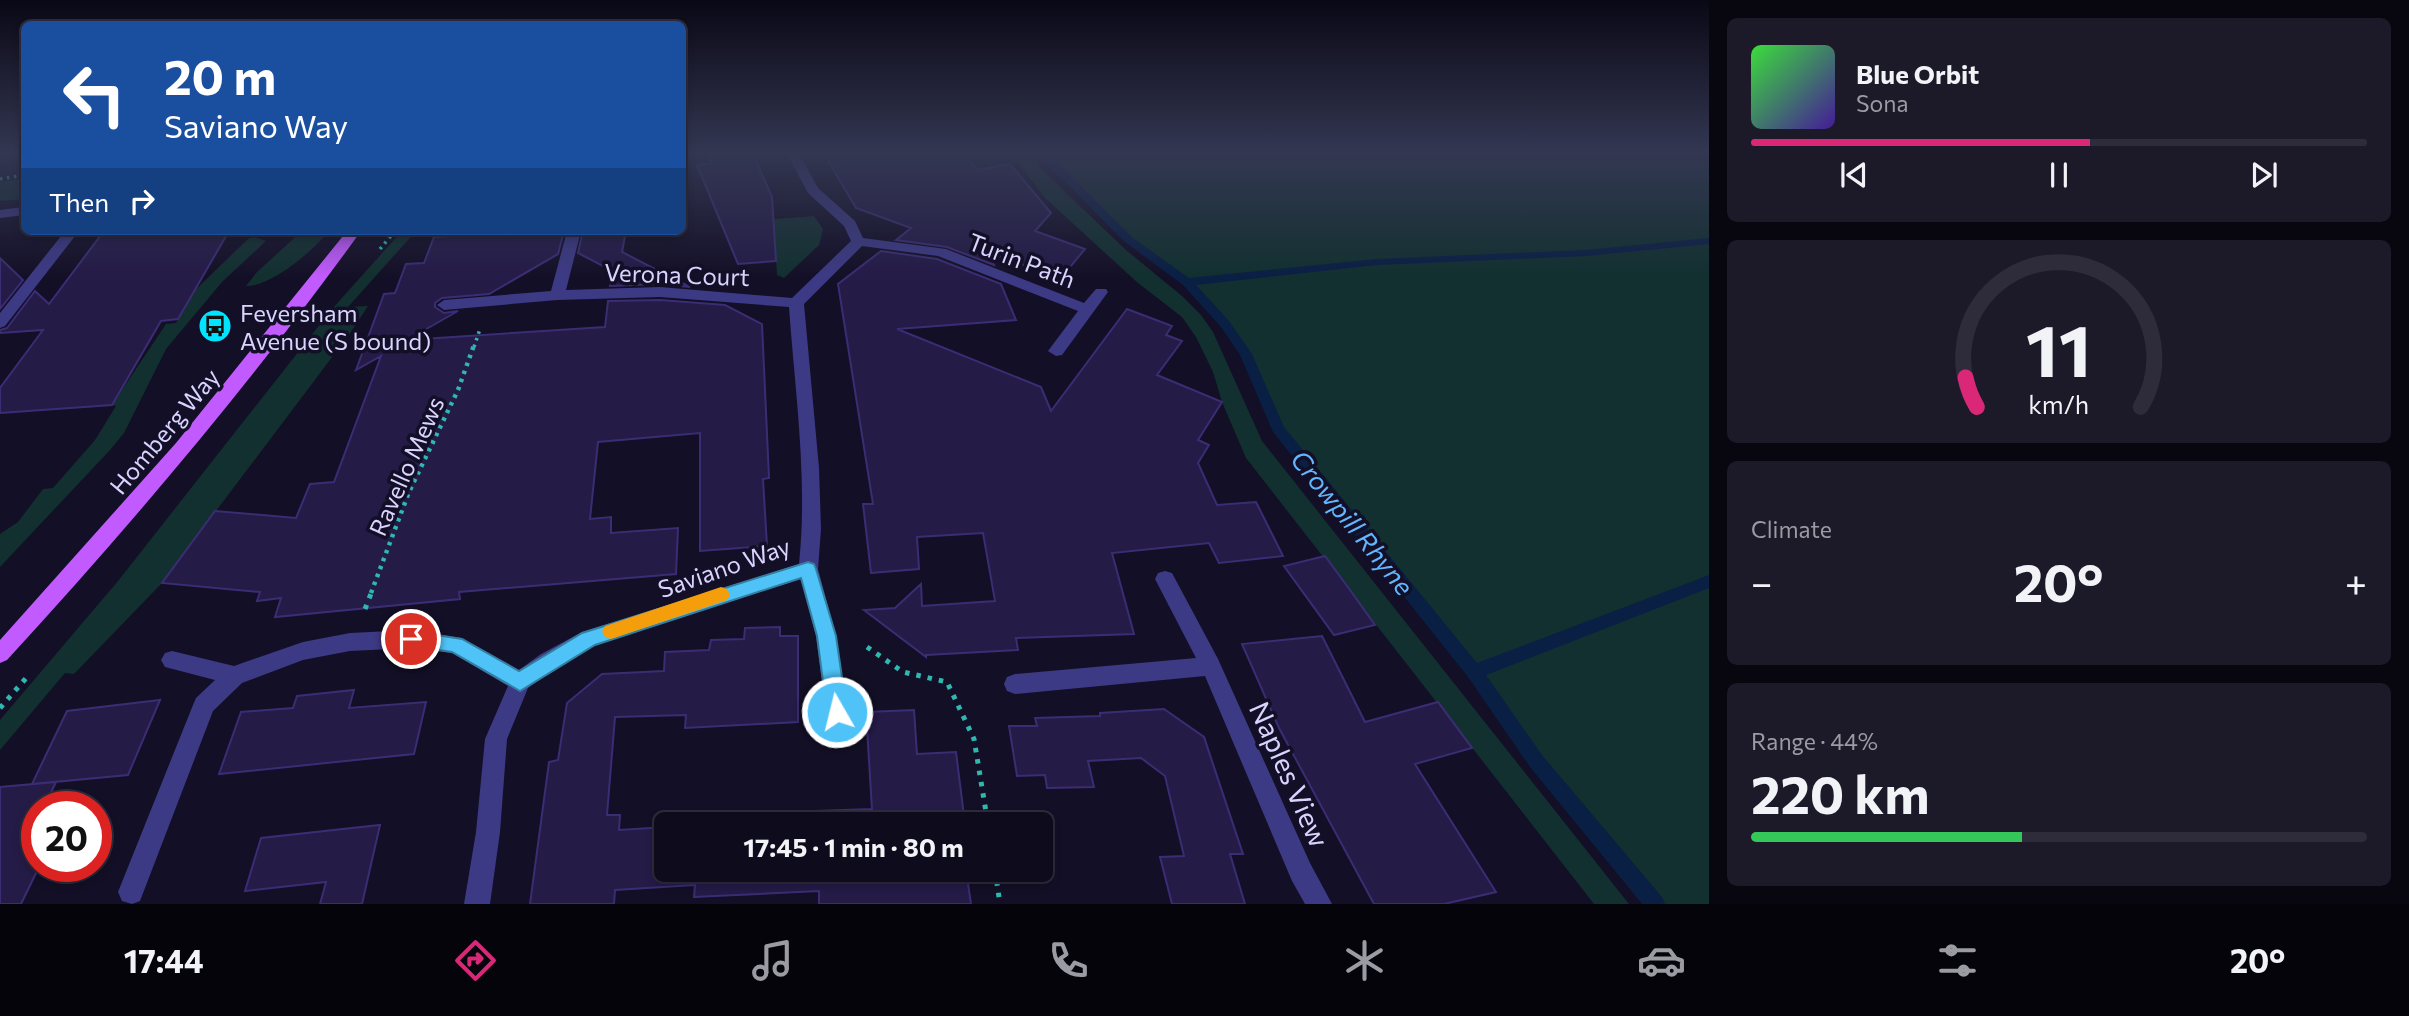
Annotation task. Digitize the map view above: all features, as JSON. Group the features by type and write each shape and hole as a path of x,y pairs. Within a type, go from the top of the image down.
{"main road":[{"name":"Homberg Way","path":"0,654 111,532 218,406 351,235"}],"street":[{"path":"796,303 808,288 849,253 858,241 850,224 818,194"},
{"path":"0,214 21,211"},
{"path":"0,323 69,235"},
{"name":"Verona Court","path":"557,295 573,235"},
{"name":"Turin Path","path":"858,241 941,252 1087,309"},
{"name":"Verona Court","path":"444,305 557,295 660,292 796,303"},
{"name":"Turin Path","path":"1056,351 1101,292"},
{"name":"Saviano Way","path":"520,682 548,661 589,638 808,569 813,528 796,303"},
{"path":"808,569 826,636 837,712"},
{"name":"Naples View","path":"1165,579 1211,666 1301,872 1319,904"},
{"path":"131,892 204,705 234,676 303,651 350,642 411,639 455,644 520,682 496,739 488,832 477,904"},
{"path":"172,660 234,676"},
{"path":"1016,684 1211,666"}],"path":[{"name":"Ravello Mews","path":"350,642 409,492 458,390 476,344 487,301"},
{"path":"867,647 903,671 947,682 974,739 986,812"},
{"path":"997,882 1000,904"}],"green space":[{"path":"0,194 21,194 21,199 0,201"},
{"path":"1042,194 1067,194 1126,250 1201,315 1213,332 1262,441 1629,904 1594,904 1246,458 1222,402 1213,372 1196,337 1182,317 1138,283"},
{"path":"1083,194 1709,194 1709,904 1655,904 1536,761 1474,672 1278,429 1246,354 1225,324 1187,282 1129,240"},
{"path":"814,216 823,229 819,245 784,278 777,275 775,244 762,220"},
{"path":"298,235 325,235 303,257 279,274 256,285 246,286 257,272"},
{"path":"398,235 412,235 348,307 368,306 161,584 74,674 65,673 0,750 0,720 118,581 332,309"},
{"path":"249,238 266,241 222,282 166,349 124,433 0,567 0,534 18,522 43,489 53,488 95,440 116,406 112,405 166,324 176,323 193,292"}],"building":[{"path":"709,194 771,194 776,261 738,264"},
{"path":"848,194 1035,194 1051,213 1035,231 1085,249 1061,278 989,253 994,265 947,247 896,240 911,228 856,208"},
{"path":"101,235 227,235 178,319 161,321 112,405 0,413 0,388 43,330 0,333 0,330 7,328 35,291 49,304"},
{"path":"563,235 558,254 489,294 442,298 435,303 435,307 444,313 458,311 407,340 605,327 608,301 660,300 725,305 762,324 769,478 763,479 767,546 700,551 700,433 598,442 590,519 611,517 611,533 678,528 676,574 459,592 460,599 275,617 281,598 257,601 260,592 162,583 215,511 296,518 310,484 334,482 381,356 356,370 384,294 395,293 406,264 424,263 434,237"},
{"path":"582,235 625,235 622,252 690,287 660,284 610,286 611,270 578,253"},
{"path":"881,251 937,259 1001,284 1016,320 897,329 1041,387 1051,411 1127,309 1172,326 1166,335 1182,341 1157,375 1222,402 1198,440 1209,445 1198,463 1217,505 1256,502 1283,556 1219,563 1209,543 1112,553 1134,634 1016,638 1018,650 926,657 864,610 895,608 921,584 922,606 995,601 983,533 917,537 919,569 871,573 863,504 873,504 838,284"},
{"path":"0,258 23,280 0,309"},
{"path":"1325,556 1375,625 1334,635 1284,566"},
{"path":"780,627 780,636 798,636 798,722 685,728 686,715 615,717 607,815 620,815 619,830 654,828 654,882 968,882 971,904 819,904 819,891 694,897 695,885 615,890 614,904 530,904 549,762 558,760 567,703 602,674 664,671 665,652 709,650 711,640 744,639 745,628"},
{"path":"1322,636 1365,722 1438,702 1472,748 1415,764 1496,892 1444,904 1374,904 1279,728 1242,644"},
{"path":"354,690 349,708 426,702 414,754 219,774 241,712 293,708 297,696"},
{"path":"160,700 128,775 32,784 67,711"},
{"path":"1164,709 1204,737 1243,854 1230,854 1245,904 1172,904 1160,857 1184,856 1165,776 1141,758 1088,761 1094,787 1047,788 1045,775 1017,776 1009,726 1037,726 1035,718 1100,716 1100,713"},
{"path":"914,710 917,754 956,752 964,812 786,812 872,809 866,712"},
{"path":"56,782 52,791 21,791 21,882 32,882 21,904 0,904 0,787"},
{"path":"380,825 362,904 320,904 326,882 245,891 261,838"}],"waterway":[{"name":"Crowpill Rhyne","path":"1083,194 1129,240 1187,282"},
{"path":"1187,282 1377,262 1586,253 1709,241"},
{"name":"Crowpill Rhyne","path":"1187,282 1225,324 1246,354 1278,429 1474,672"},
{"path":"1474,672 1709,581"},
{"name":"Crowpill Rhyne","path":"1474,672 1536,761 1655,904"}],"slow traffic":[{"path":"611,631 721,595"}],"place":[{"name":"Feversham Avenue (S bound)","path":"215,326"}],"route":[{"path":"411,639 455,644 520,682 548,661 589,638 747,586 808,569 826,636 837,712"}]}
